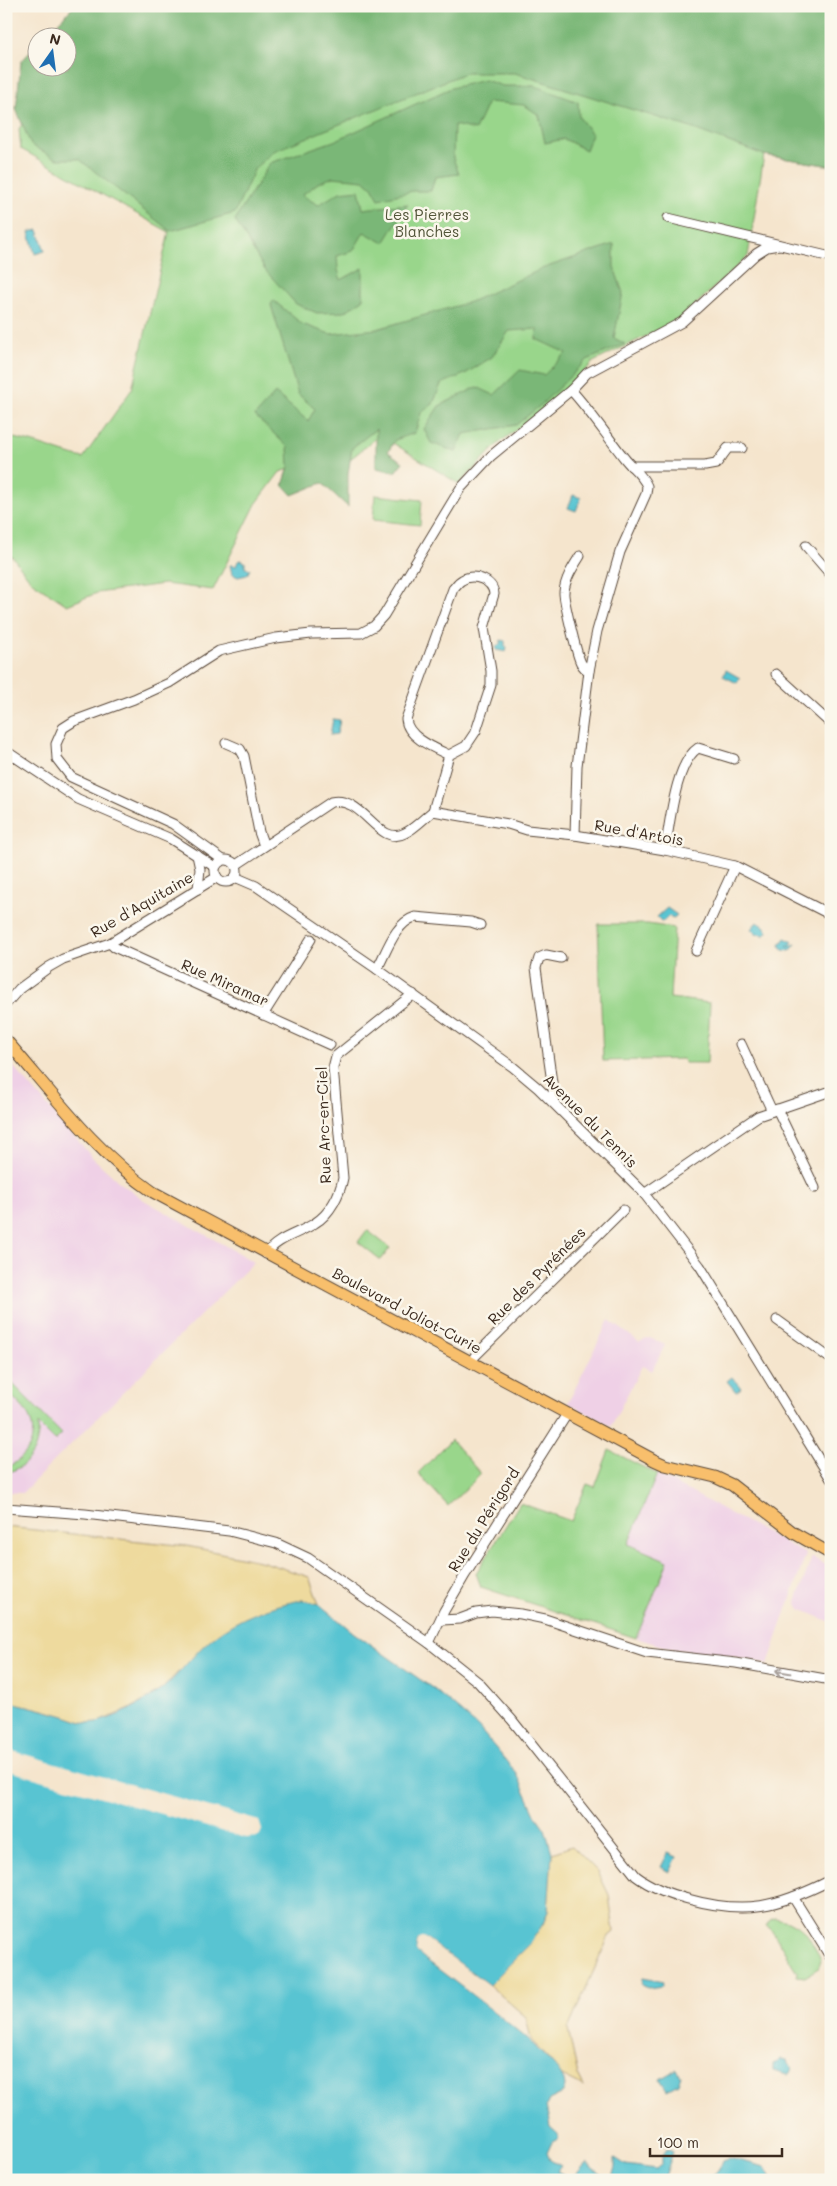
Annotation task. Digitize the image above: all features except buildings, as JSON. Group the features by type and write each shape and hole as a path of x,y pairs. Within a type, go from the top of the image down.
{"main road":[{"name":"Boulevard Joliot-Curie","path":"6,1040 99,1148 128,1174 153,1192 266,1254 665,1465 705,1474 732,1484 794,1533 831,1554"}],"street":[{"path":"668,218 831,257"},
{"path":"215,867 216,877 221,881 227,882 235,877 236,865 230,860 223,860 173,824 71,778 57,760 56,744 63,728 74,721 134,699 169,683 219,651 276,638 311,634 361,633 374,626 384,615 460,489 492,456 571,390 587,372 682,322 756,254 767,247 779,245"},
{"path":"571,390 591,411 647,486 646,494 620,552 597,631 589,671 577,766 575,835"},
{"path":"631,466 705,466 716,464 728,448 742,448"},
{"path":"806,546 831,575"},
{"path":"580,556 572,567 564,592 564,601 570,619 576,652 582,666 589,671"},
{"path":"236,865 331,802 341,800 354,805 387,835 396,836 406,833 433,811 449,755 466,746 476,731 491,685 491,671 484,628 494,594 490,583 480,578 468,577 460,581 453,589 406,719 406,725 411,732 434,749 449,755"},
{"path":"776,674 831,724"},
{"path":"226,743 240,749 244,756 259,832 264,846"},
{"path":"665,850 680,777 691,753 698,748 734,759"},
{"path":"6,751 78,800 171,839 215,867"},
{"name":"Rue d'Artois","path":"433,811 508,824 527,830 575,835 665,850 735,866 831,915"},
{"path":"197,855 200,869 198,889"},
{"path":"215,867 223,860"},
{"path":"696,951 735,866"},
{"name":"Rue d'Aquitaine","path":"6,1004 19,989 49,967 63,959 110,943 216,877"},
{"name":"Avenue du Tennis","path":"235,877 256,886 377,969 513,1067 555,1104 644,1194 700,1266 830,1478"},
{"path":"377,969 400,926 406,920 415,917 471,922 480,925"},
{"path":"263,1015 310,939"},
{"name":"Rue Miramar","path":"110,943 114,947 330,1045"},
{"path":"555,1104 536,968 539,958 546,955 561,958"},
{"name":"Rue Arc-en-Ciel","path":"266,1254 273,1245 317,1222 340,1194 343,1178 333,1068 336,1056 412,994"},
{"path":"741,1044 815,1188"},
{"path":"644,1194 742,1126 774,1110 831,1091"},
{"name":"Rue des Pyrénées","path":"471,1363 623,1210"},
{"path":"778,1320 831,1359"},
{"name":"Rue du Périgord","path":"430,1643 447,1606 465,1575 567,1414"},
{"path":"6,1508 191,1526 255,1537 276,1543 308,1558 430,1643 478,1682 497,1701 584,1808 610,1845 636,1876 646,1884 669,1894 726,1908 742,1909 768,1905 831,1880"},
{"path":"442,1620 460,1619 476,1613 492,1611 521,1614 544,1619 647,1653 736,1663 831,1680"},
{"path":"792,1897 829,1954"}],"shaded area":[{"path":"6,1058 92,1157 119,1182 144,1200 254,1262 22,1493 6,1492"},
{"path":"609,1320 639,1342 650,1338 665,1345 652,1371 642,1366 611,1426 568,1403"},
{"path":"657,1474 806,1554 768,1664 731,1656 672,1649 636,1638 668,1561 628,1544"},
{"path":"812,1557 831,1568 831,1622 800,1609 796,1602"}],"green space":[{"path":"74,6 831,6 831,166 764,155 688,127 515,73 465,73 274,151 255,168 235,213 170,231 79,159 57,159 31,145 16,109 21,62 28,54 28,78 78,78 78,28 53,28"},
{"name":"Les Pierres Blanches","path":"831,6 831,166 764,155 748,256 679,320 593,362 573,385 498,444 459,484 380,435 327,478 299,466 280,472 256,504 213,590 164,584 97,593 67,605 31,581 12,556 6,563 6,437 83,458 132,389 169,232 21,149 19,129 47,81 52,78 78,78 78,67"},
{"path":"485,80 503,86 535,86 578,102 579,117 592,134 586,150 564,139 545,143 539,115 524,105 488,102 475,130 454,125 453,158 459,174 435,177 431,191 413,191 379,199 372,187 364,180 333,177 318,183 302,195 318,205 340,192 359,190 363,209 408,204 384,243 364,232 353,251 337,256 341,280 363,268 363,300 344,312 317,313 296,304 265,270 235,220 270,163 334,141 451,88"},
{"path":"614,244 614,267 623,293 614,338 625,344 587,360 542,404 516,425 464,434 456,452 431,443 424,429 439,406 477,387 494,395 520,370 544,375 566,353 536,339 537,329 509,331 492,357 465,374 441,384 433,404 421,413 415,433 395,440 388,452 403,462 395,472 376,468 376,429 352,448 348,474 348,507 322,483 292,495 283,485 289,467 288,447 255,416 275,393 308,421 315,409 298,394 271,305 273,300 302,324 330,334 377,329 470,302 544,268"},
{"path":"375,495 422,500 420,525 373,520"},
{"path":"598,924 648,924 674,928 670,998 710,1003 707,1063 684,1063 683,1059 603,1061"},
{"path":"367,1230 390,1248 381,1260 358,1242"},
{"path":"6,1377 62,1434 55,1441 38,1424 37,1441 32,1455 21,1466 6,1473 6,1467 20,1459 25,1453 32,1439 33,1431 26,1412 6,1391"},
{"path":"451,1440 481,1474 448,1506 418,1473"},
{"path":"609,1450 657,1474 628,1544 668,1561 636,1638 481,1587 476,1573 520,1503 571,1521 587,1484 595,1487"},
{"path":"775,1918 788,1921 807,1934 821,1961 818,1969 805,1977 796,1976 797,1972 770,1928 766,1926 770,1920"}],"sand":[{"path":"6,1527 187,1546 264,1562 309,1577 319,1604 302,1600 177,1673 162,1689 149,1698 98,1722 85,1723 6,1701"},
{"path":"572,1846 598,1872 609,1895 614,1932 609,1936 568,2029 578,2075 584,2087 560,2075 548,2058 531,2040 526,2017 489,1985 543,1924 548,1911 552,1853"}],"water":[{"path":"38,230 45,251 35,254 29,232"},
{"path":"573,495 581,498 576,511 568,508"},
{"path":"238,561 245,562 245,568 250,569 247,575 238,577 232,574 230,565 236,566"},
{"path":"501,640 505,641 506,652 496,650"},
{"path":"726,670 740,678 737,683 723,676"},
{"path":"333,719 340,720 337,734 330,735"},
{"path":"667,908 677,915 674,918 668,916 664,921 661,921 657,917"},
{"path":"757,922 764,926 768,932 765,935 756,934 751,929"},
{"path":"785,938 793,942 787,947 796,944 790,951 783,950 780,945"},
{"path":"732,1377 741,1388 736,1392 727,1381"},
{"path":"302,1600 319,1604 354,1633 435,1690 478,1727 517,1774 536,1816 545,1829 552,1853 548,1911 543,1924 528,1946 489,1985 427,1939 418,1940 416,1951 524,2036 559,2072 565,2085 563,2093 549,2100 546,2106 550,2127 558,2134 558,2139 552,2142 547,2153 550,2160 561,2166 557,2171 572,2179 587,2163 600,2174 612,2178 615,2158 626,2165 656,2169 662,2164 662,2156 667,2149 673,2152 664,2180 6,2180 6,1701 87,1723 105,1720 136,1706 155,1694 169,1683 205,1644 232,1624 267,1609"},
{"path":"668,1853 677,1857 670,1872 661,1867"},
{"path":"643,1978 663,1982 662,1986 648,1988 642,1985"},
{"path":"780,2059 787,2060 792,2068 787,2075 773,2071 773,2064"},
{"path":"677,2069 681,2075 678,2084 667,2090 660,2079"},
{"path":"729,2158 765,2167 772,2180 704,2180 714,2175 723,2160"}],"pier":[{"path":"6,1749 259,1821 262,1830 259,1837 246,1838 6,1770"},
{"path":"422,1938 427,1939 491,1987 488,1987 426,1941 420,1942 418,1950 530,2037 531,2040 416,1951 418,1940"}]}
